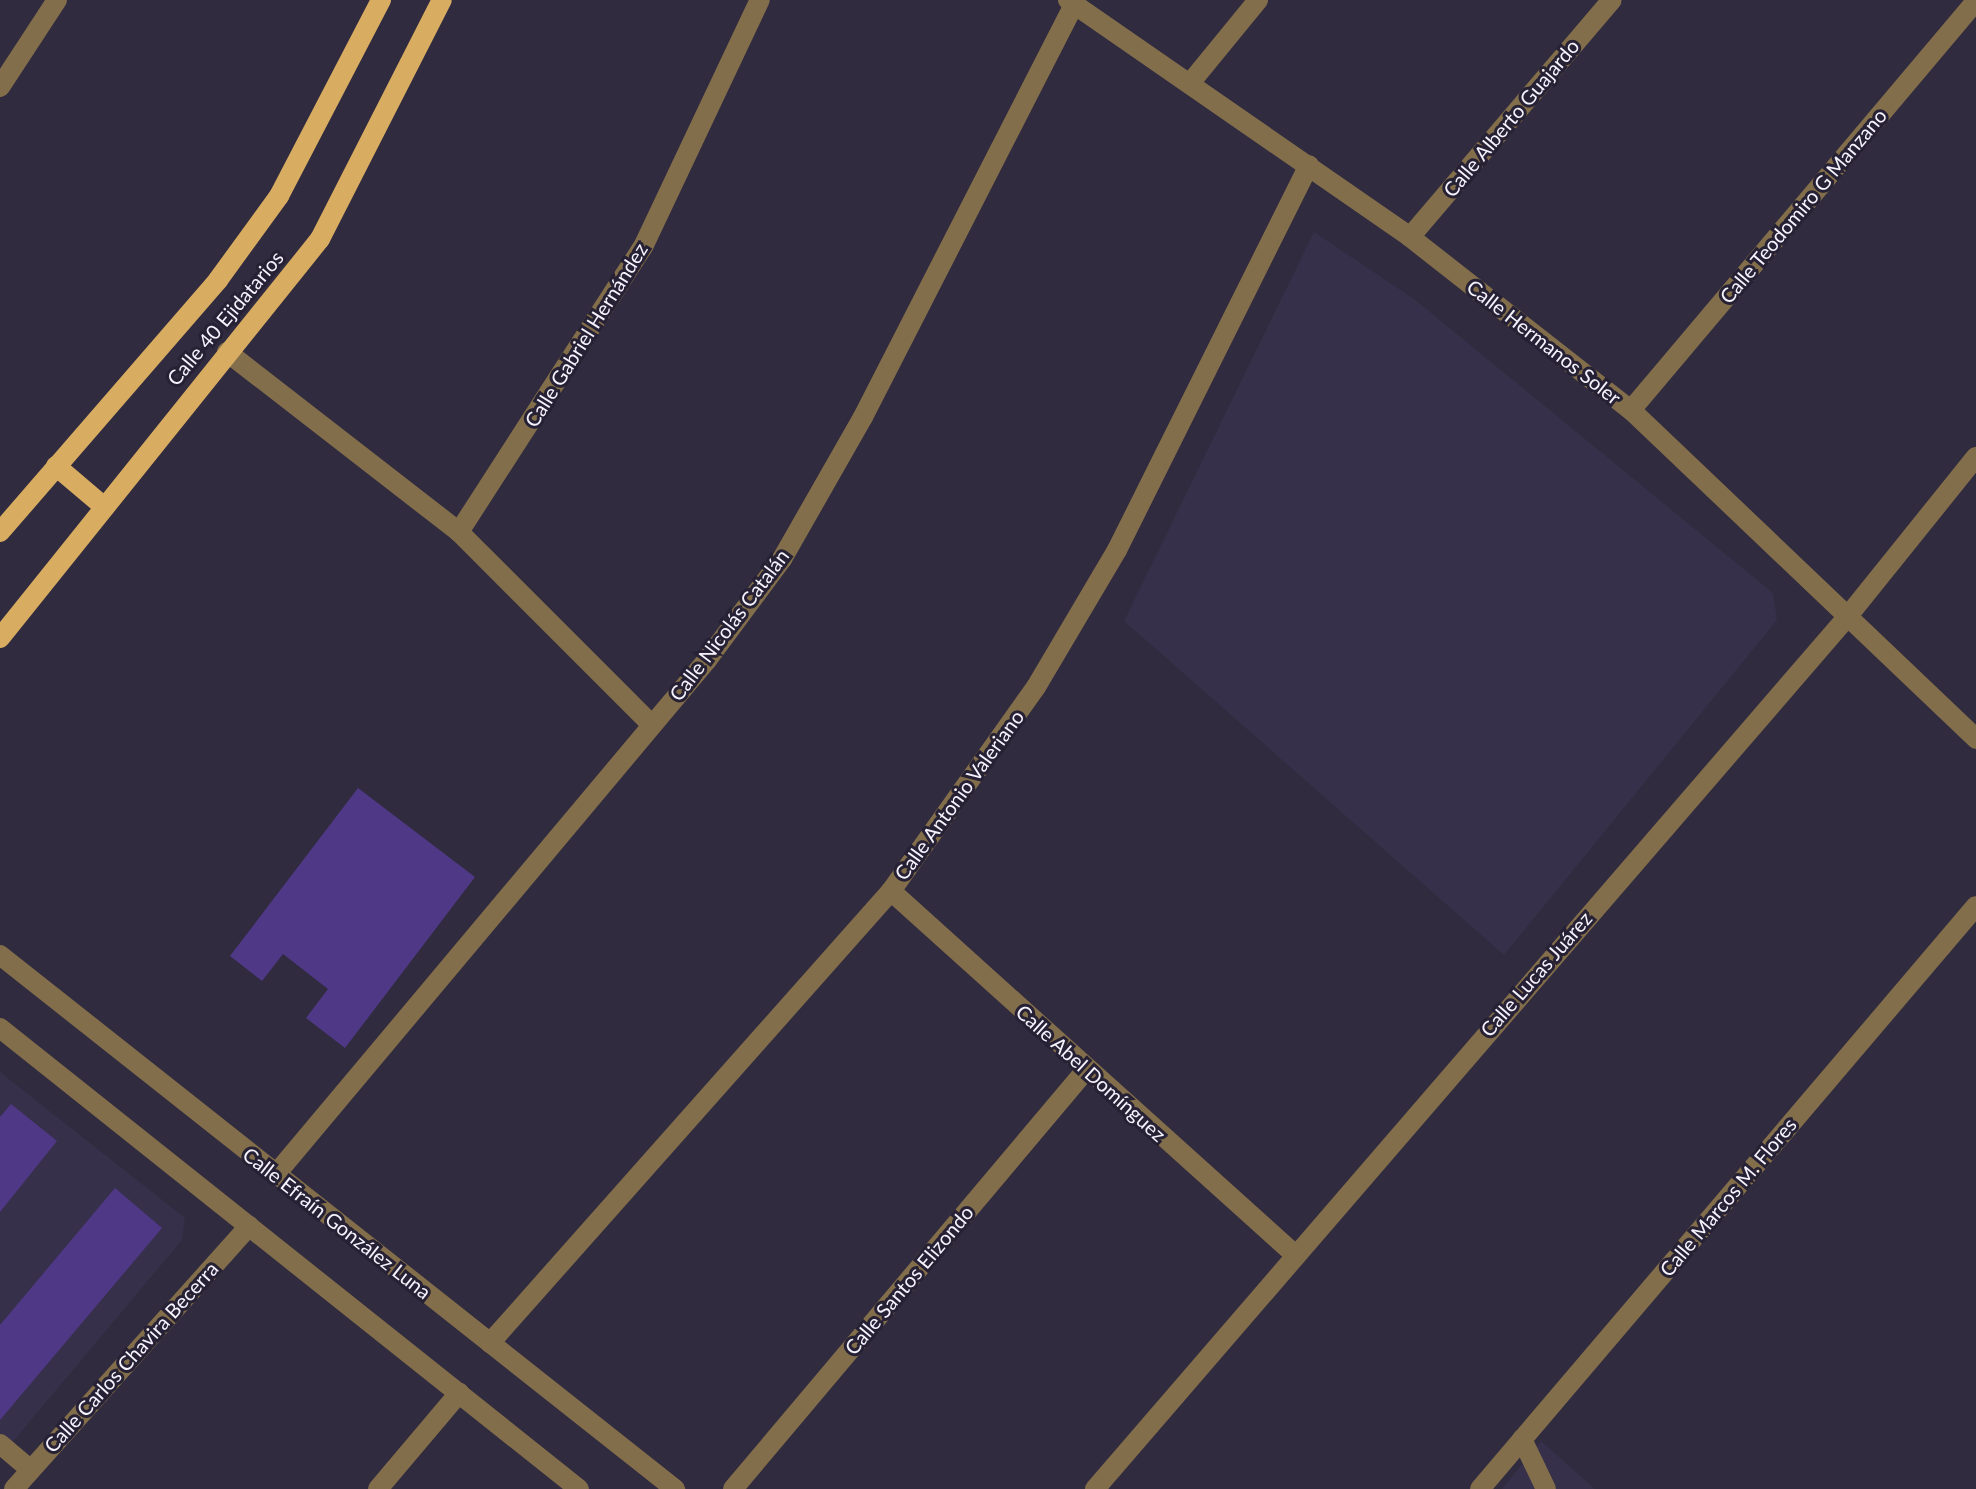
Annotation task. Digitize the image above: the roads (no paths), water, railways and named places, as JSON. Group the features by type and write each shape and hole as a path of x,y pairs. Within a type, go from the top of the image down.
{"main road":[{"name":"Calle 40 Ejidatarios","path":"0,532 218,280 279,196 381,0"},
{"name":"Calle 40 Ejidatarios","path":"0,638 102,505 328,225 442,0"},
{"path":"56,466 102,505"}],"street":[{"path":"0,87 57,0"},
{"name":"Calle Gabriel Hernández","path":"459,532 643,247 760,0"},
{"path":"1191,82 1258,0"},
{"name":"Calle Alberto Guajardo","path":"1410,237 1612,0"},
{"name":"Calle Teodomiro G Manzano","path":"1631,410 1976,1"},
{"name":"Calle Hermanos Soler","path":"1071,2 1191,82 1410,237 1631,410 1976,739"},
{"name":"Calle Nicolás Catalán","path":"276,1174 651,724 782,559 863,417 1071,2"},
{"name":"Calle Antonio Valeriano","path":"490,1343 891,891 1036,687 1117,550 1309,165"},
{"path":"227,352 459,532 651,724"},
{"name":"Calle Lucas Juárez","path":"1095,1489 1293,1253 1848,616 1976,457"},
{"name":"Calle Abel Domínguez","path":"891,891 1086,1070 1293,1253"},
{"name":"Calle Marcos M. Flores","path":"1480,1489 1976,906"},
{"name":"Calle Efraín González Luna","path":"0,955 675,1489"},
{"path":"0,1028 579,1489"},
{"name":"Calle Santos Elizondo","path":"733,1489 1086,1070"},
{"name":"Calle Carlos Chavira Becerra","path":"14,1489 249,1226"},
{"path":"378,1489 459,1393"},
{"path":"1522,1439 1546,1489"},
{"path":"0,1444 30,1469"}]}
